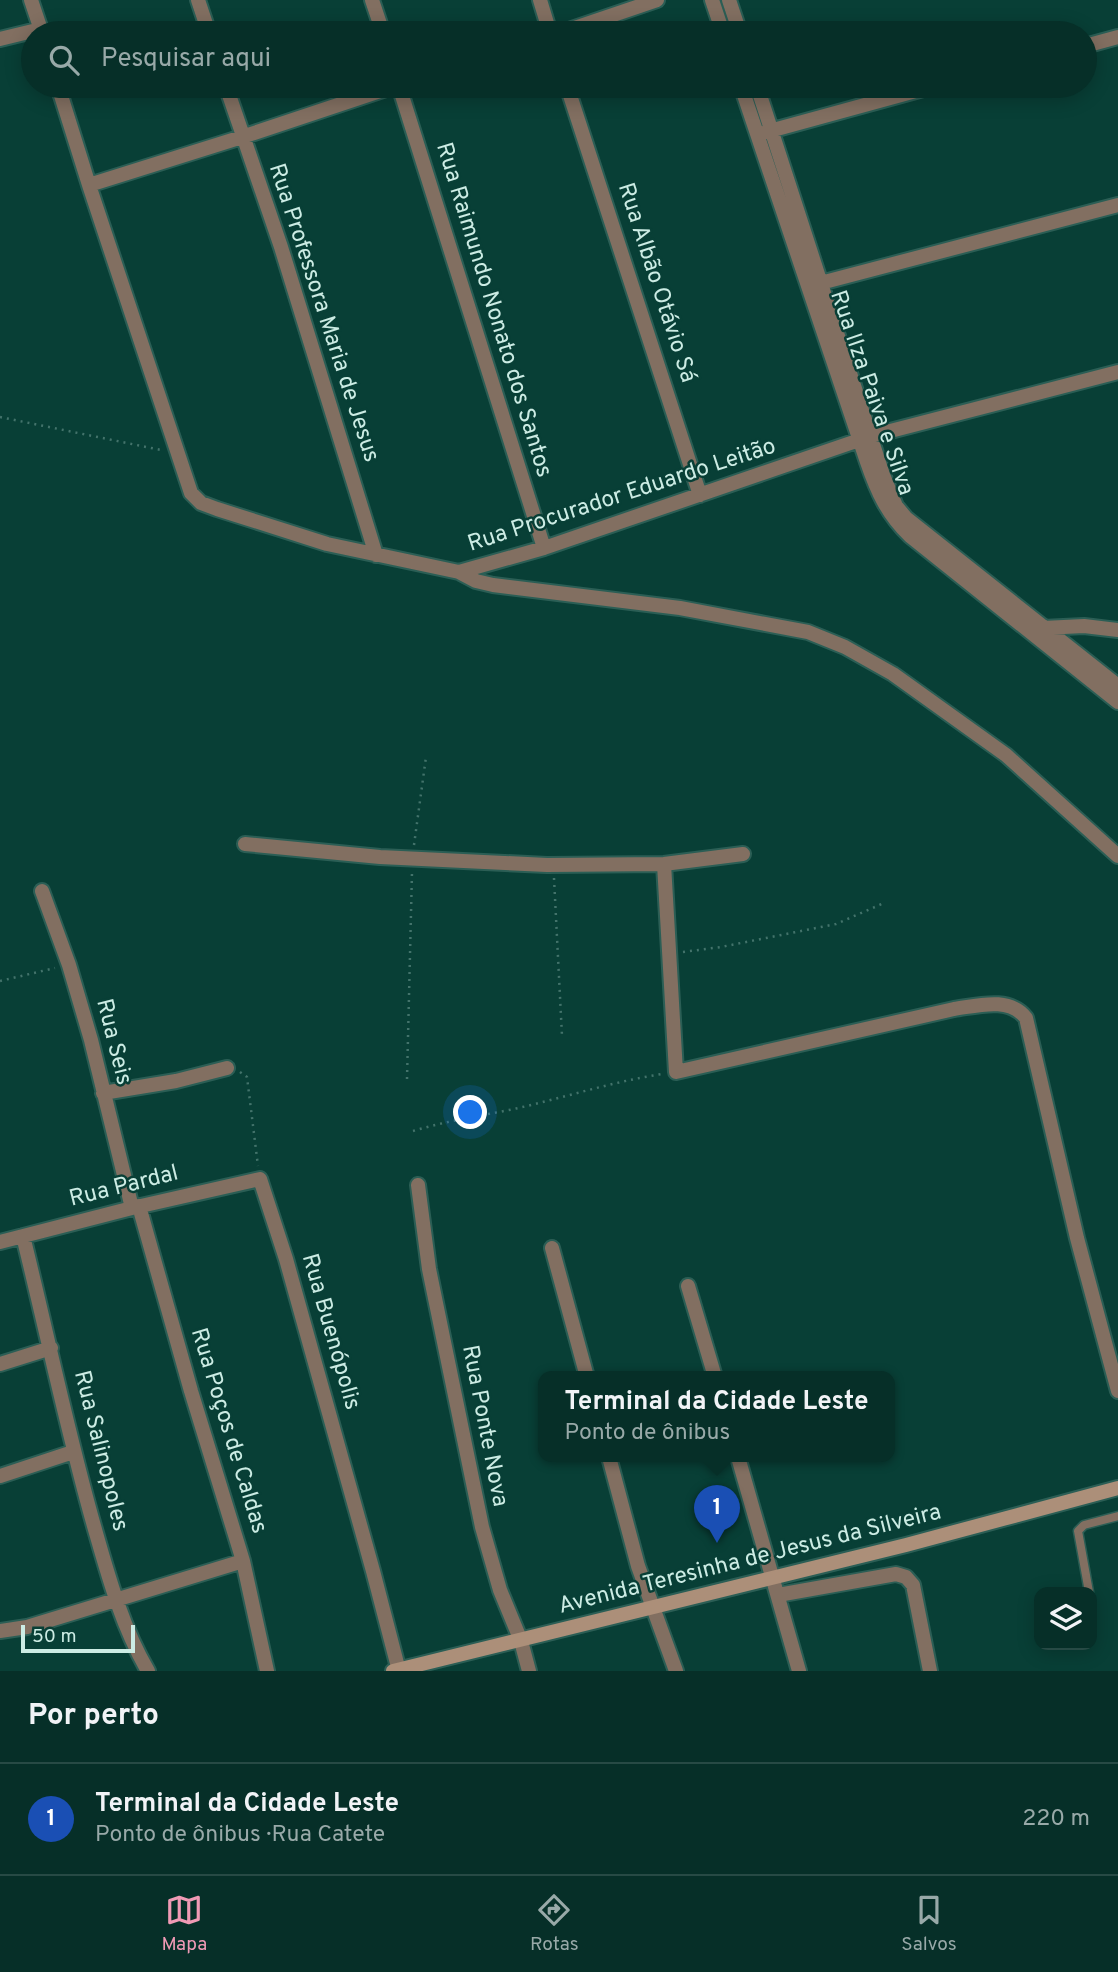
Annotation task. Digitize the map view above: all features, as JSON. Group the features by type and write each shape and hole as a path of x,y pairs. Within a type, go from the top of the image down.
{"street":[{"path":"31,0 38,21"},
{"path":"198,0 205,21"},
{"path":"372,0 379,21"},
{"path":"540,0 546,21"},
{"path":"595,21 657,0"},
{"path":"712,0 719,21"},
{"path":"729,0 736,21"},
{"path":"0,39 21,35"},
{"path":"1097,43 1118,37"},
{"name":"Rua Procurador Eduardo Leitão","path":"62,98 191,493 201,503 290,534 459,572 544,548 866,438 1118,372"},
{"name":"Rua Professora Maria de Jesus","path":"230,98 281,247 376,555"},
{"path":"89,186 361,98"},
{"name":"Rua Raimundo Nonato dos Santos","path":"401,98 544,548"},
{"name":"Rua Albão Otávio Sá","path":"571,98 700,495"},
{"name":"Rua Ilza Paiva e Silva","path":"747,98 765,132"},
{"name":"Rua Ilza Paiva e Silva","path":"759,98 765,132 866,438 900,511 1118,686"},
{"path":"765,132 890,98"},
{"path":"815,284 1118,205"},
{"name":"Rua Ilza Paiva e Silva","path":"866,438 878,494 894,520 916,541 1118,702"},
{"path":"459,572 476,581 493,585 666,606 768,624 808,632 845,647 893,674 1006,755 1118,856"},
{"path":"1027,628 1084,626 1118,630"},
{"path":"245,844 412,859 553,864 664,864 743,854"},
{"path":"664,864 676,1072 954,1009 992,1004 1012,1006 1026,1017 1077,1238 1118,1391"},
{"name":"Rua Seis","path":"42,891 69,965 135,1207"},
{"path":"103,1093 176,1081 227,1068"},
{"name":"Rua Pardal","path":"0,1242 135,1207 260,1179"},
{"name":"Rua Buenópolis","path":"260,1179 290,1272 373,1571 397,1671"},
{"name":"Rua Ponte Nova","path":"418,1185 429,1269 482,1527 500,1590 521,1641 529,1671"},
{"name":"Rua Poços de Caldas","path":"135,1207 243,1561 267,1671"},
{"name":"Rua Salinopoles","path":"23,1236 73,1452 107,1571 139,1656 148,1671"},
{"path":"552,1248 585,1371"},
{"path":"688,1286 713,1371"},
{"path":"0,1364 51,1348"},
{"path":"0,1476 73,1452"},
{"path":"610,1462 638,1566 676,1671"},
{"path":"739,1462 799,1671"},
{"name":"Avenida Teresinha de Jesus da Silveira","path":"397,1671 906,1545 1118,1488"},
{"path":"0,1631 27,1627 243,1561"},
{"path":"778,1595 889,1575 906,1577 915,1591 930,1671"}],"lane":[{"path":"1088,1587 1078,1531 1084,1525 1118,1516"}],"path":[{"path":"0,417 176,453"},
{"path":"407,1079 412,859 426,758"},
{"path":"553,864 562,1036"},
{"path":"669,953 721,947 836,924 884,903"},
{"path":"0,981 69,965"},
{"path":"227,1068 247,1077 260,1179"},
{"path":"413,1131 454,1119 514,1109 614,1082 676,1072"}],"place":[{"name":"Terminal da Cidade Leste","path":"717,1543"}]}
